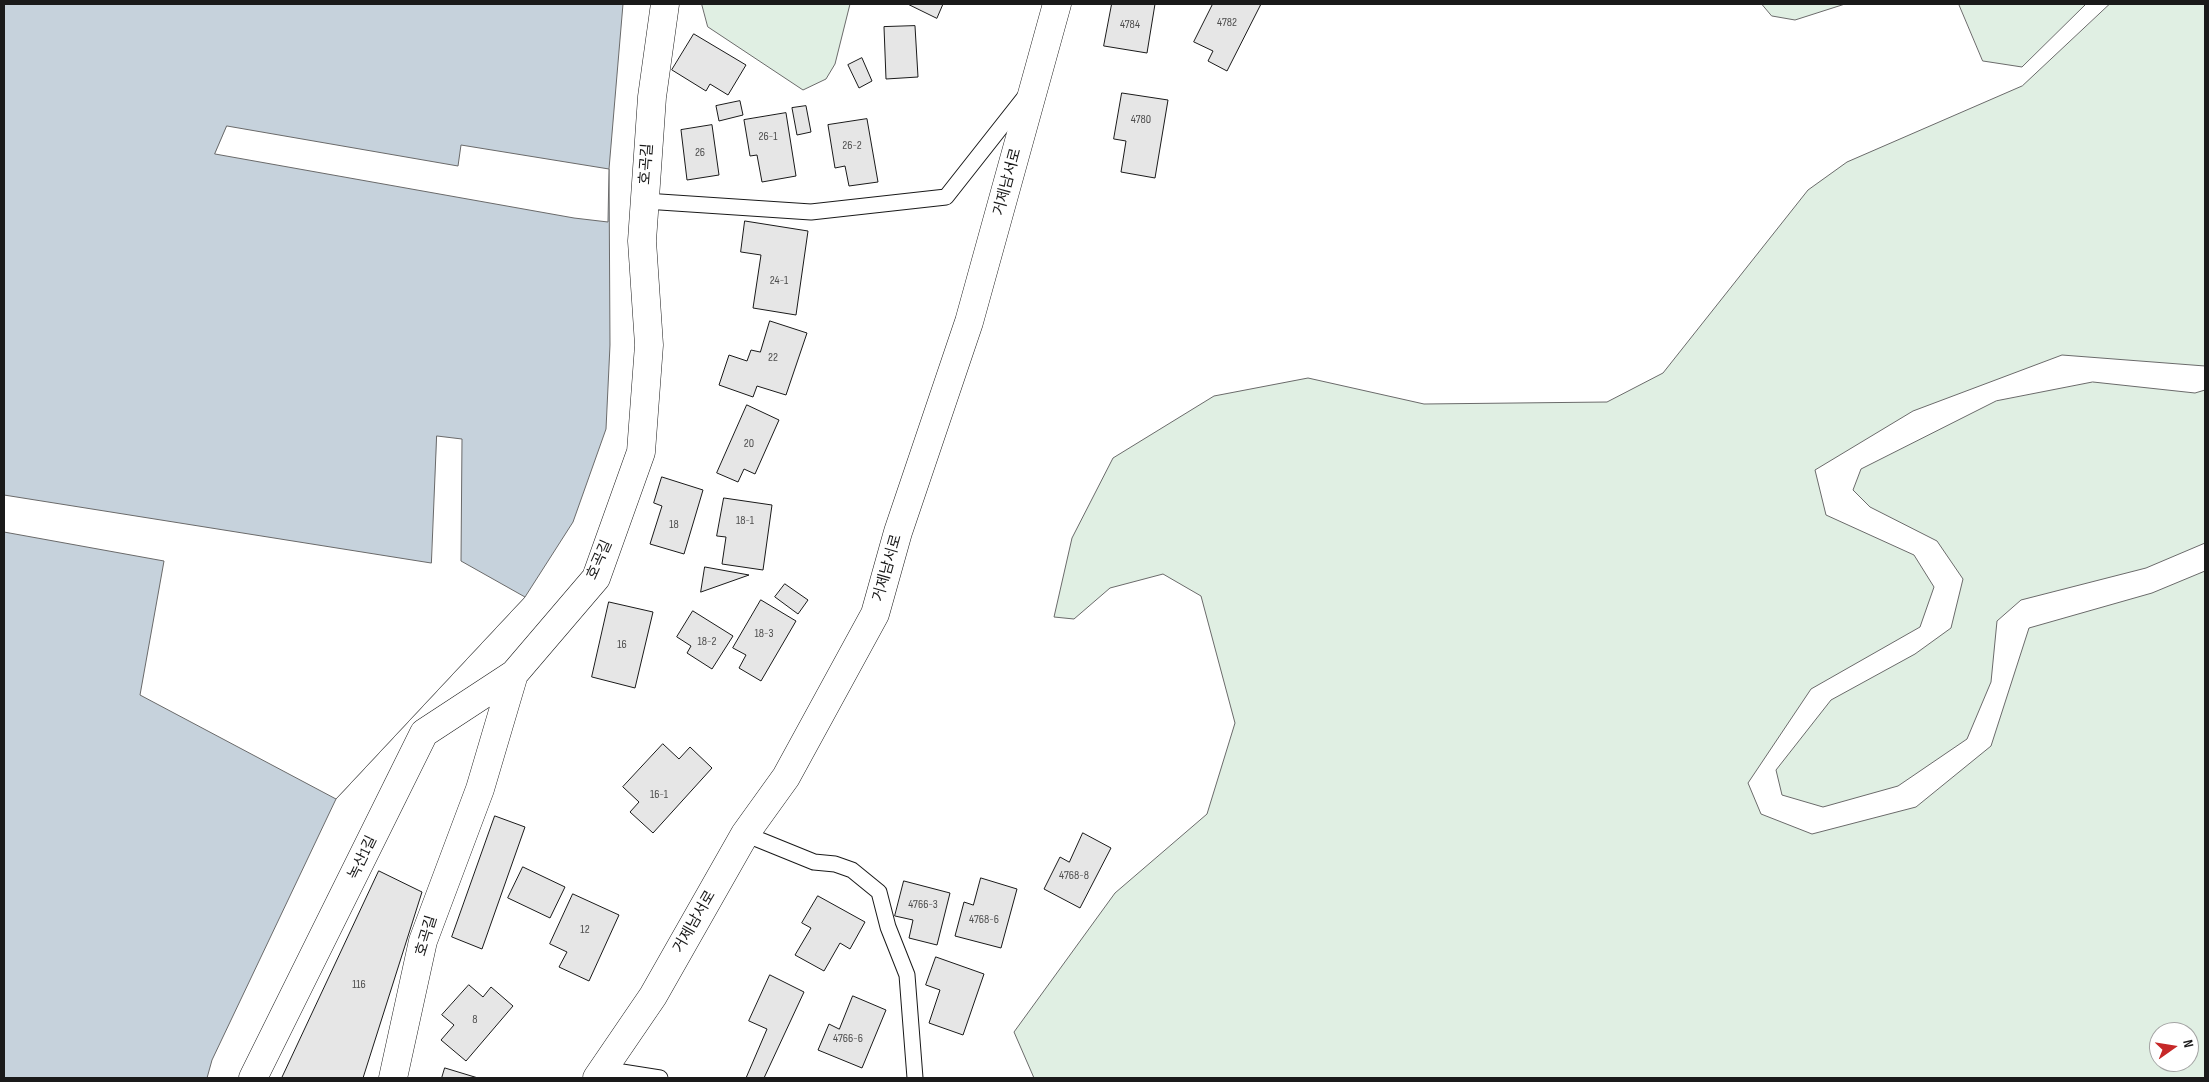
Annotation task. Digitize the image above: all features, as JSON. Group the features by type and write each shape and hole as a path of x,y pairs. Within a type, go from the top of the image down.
{"street":[{"name":"호곡길","path":"393,1078 424,941 480,789 514,674 596,578 641,452 650,345 642,240 652,97 665,4"},
{"name":"거제남서로","path":"600,1073 653,996 745,834 786,777 875,614 898,532 969,322 1057,4"},
{"name":"녹산1길","path":"253,1078 424,733 514,674"}],"lane":[{"path":"645,201 811,212 946,197 1035,85"},
{"path":"745,834 814,862 835,864 852,870 878,892 888,927 907,975 915,1078"},
{"path":"600,1073 660,1078"}],"green space":[{"path":"702,4 850,4 835,64 826,79 803,90 708,27"},
{"path":"1762,4 1845,4 1795,20 1772,16"},
{"path":"1959,4 2086,4 2022,67 1983,61"},
{"path":"2110,4 2205,4 2205,366 2062,355 1913,411 1815,470 1826,515 1914,555 1934,587 1920,627 1811,689 1748,783 1761,814 1812,834 1916,807 1991,746 2029,628 2152,593 2205,571 2205,1078 1034,1078 1014,1032 1115,893 1207,814 1235,723 1201,596 1163,574 1110,588 1074,619 1054,617 1072,538 1113,458 1214,396 1308,378 1424,404 1607,402 1663,373 1808,190 1847,162 2022,86"},
{"path":"2093,382 2195,393 2205,390 2205,543 2146,568 2021,600 1997,621 1991,682 1967,739 1898,786 1823,807 1782,795 1776,770 1831,700 1915,654 1951,628 1963,579 1937,541 1870,507 1853,490 1861,469 1996,401"}],"shaded area":[{"path":"4,4 623,4 609,169 610,345 606,429 573,522 525,597 336,799 212,1060 207,1078 4,1078"}],"pier":[{"path":"227,126 458,166 461,145 609,169 608,222 574,218 215,154"},
{"path":"437,436 462,439 461,561 525,597 336,799 140,695 164,561 4,532 4,495 431,563"}],"building":[{"path":"908,4 943,4 937,18"},
{"path":"1112,4 1155,4 1147,53 1104,46"},
{"path":"1213,4 1261,4 1227,71 1208,61 1213,51 1194,42"},
{"path":"915,26 918,77 886,79 884,27"},
{"path":"694,34 746,65 728,95 710,84 706,91 672,70"},
{"path":"862,58 872,81 859,88 848,65"},
{"path":"1122,93 1168,100 1155,178 1121,172 1126,141 1114,139"},
{"path":"740,101 743,115 719,121 716,106"},
{"path":"806,106 811,132 797,135 792,108"},
{"path":"786,113 796,176 762,182 757,155 750,156 744,120"},
{"path":"867,119 878,182 849,186 845,166 835,168 828,125"},
{"path":"712,125 719,175 687,180 681,130"},
{"path":"745,221 808,231 796,315 753,308 761,255 741,252"},
{"path":"770,321 807,333 786,395 757,386 753,397 719,385 729,355 747,361 751,350 760,352"},
{"path":"747,405 779,420 755,474 744,469 738,482 717,473"},
{"path":"662,477 703,490 684,554 650,544 662,506 654,503"},
{"path":"724,498 772,505 763,570 722,564 726,537 717,536"},
{"path":"705,567 749,575 701,592"},
{"path":"785,584 808,600 798,614 775,597"},
{"path":"761,600 796,621 761,681 739,668 746,655 733,648"},
{"path":"609,602 653,612 635,688 592,677"},
{"path":"693,611 733,636 712,669 687,653 691,646 677,637"},
{"path":"663,744 679,759 690,747 712,768 653,833 630,812 639,802 623,787"},
{"path":"495,816 525,827 482,949 452,937"},
{"path":"1083,833 1111,848 1080,908 1044,889 1060,857 1069,862"},
{"path":"523,867 565,887 550,918 508,898"},
{"path":"379,871 422,892 363,1078 282,1078"},
{"path":"981,878 1017,889 1001,948 955,936 964,902 973,905"},
{"path":"904,881 950,893 937,945 909,938 913,920 895,916"},
{"path":"573,894 619,915 589,981 559,967 567,952 550,944"},
{"path":"818,896 865,922 850,949 840,943 824,971 795,955 811,928 802,923"},
{"path":"936,957 984,974 963,1035 929,1023 940,990 926,985"},
{"path":"770,975 804,992 764,1078 746,1078 767,1029 749,1021"},
{"path":"469,985 483,997 491,987 513,1006 466,1061 441,1040 454,1025 442,1015"},
{"path":"853,996 886,1010 862,1068 818,1050 829,1024 839,1029"},
{"path":"445,1068 478,1078 442,1078"}]}
